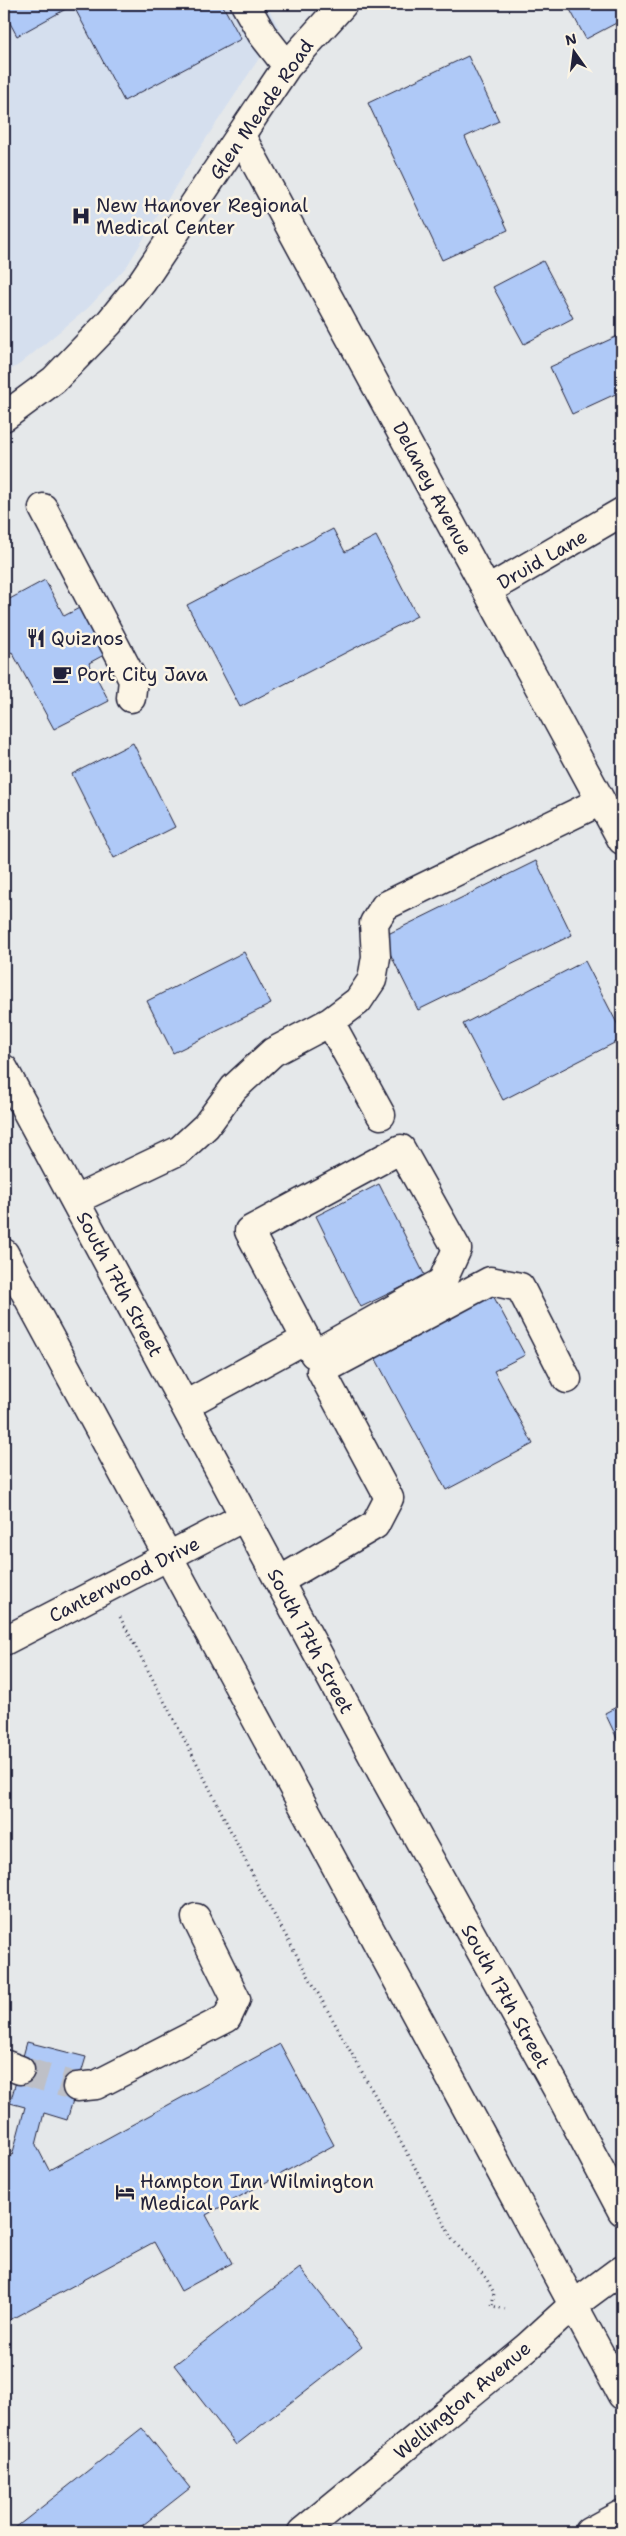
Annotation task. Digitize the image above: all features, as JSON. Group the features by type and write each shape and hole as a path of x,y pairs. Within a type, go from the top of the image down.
{"main road":[{"path":"245,4 262,34 287,66"},
{"name":"Glen Meade Road","path":"4,417 54,380 109,323 142,282 287,66 343,4"},
{"name":"Delaney Avenue","path":"241,136 622,840"},
{"path":"44,508 134,680 131,698"},
{"name":"Druid Lane","path":"488,590 622,512"},
{"path":"75,1200 180,1150 206,1126 234,1088 273,1052 330,1022 358,1001 372,980 376,957 374,923 385,906 601,801"},
{"path":"330,1022 381,1115"},
{"name":"South 17th Street","path":"4,1068 244,1517 622,2211"},
{"path":"401,1149 457,1249 442,1282 314,1354 306,1340 248,1231 310,1196 401,1149"},
{"path":"4,1253 572,2306 622,2395"},
{"path":"279,1581 375,1525 389,1498 322,1371 490,1281 520,1287 567,1379"},
{"path":"185,1405 306,1340"},
{"name":"Canterwood Drive","path":"4,1641 244,1517"},
{"path":"77,2087 96,2085 227,2018 236,1999 196,1918"},
{"name":"Wellington Avenue","path":"302,2532 527,2346 572,2306 622,2269"},
{"path":"589,2532 622,2514"}],"path":[{"path":"119,1616 202,1773 258,1886 409,2156 452,2239 486,2278 494,2293 492,2306 505,2309"}],"shaded area":[{"name":"New Hanover Regional Medical Center","path":"4,4 266,4 279,28 188,166 127,266 88,308 20,364 4,374"}],"building":[{"path":"4,4 222,4 241,39 124,101 73,5 17,36 4,12"},
{"path":"567,4 622,4 622,20 586,39"},
{"path":"468,56 499,121 465,137 508,230 442,260 368,103"},
{"path":"543,261 573,318 524,344 493,287"},
{"path":"622,334 622,391 572,414 550,367"},
{"path":"333,529 345,552 376,536 417,616 240,707 187,605"},
{"path":"45,580 64,616 102,596 126,643 89,663 109,701 54,729 12,652 4,656 4,602"},
{"path":"133,743 175,827 114,858 72,774"},
{"path":"536,861 572,935 418,1010 382,937"},
{"path":"244,952 271,1004 173,1053 147,1001"},
{"path":"585,961 622,1033 622,1039 503,1100 463,1024"},
{"path":"379,1184 425,1276 361,1307 316,1216"},
{"path":"489,1288 525,1355 494,1371 533,1444 446,1490 371,1350"},
{"path":"622,1704 622,1749 605,1713"},
{"name":"Hampton Inn Wilmington Medical Park","path":"27,2042 86,2057 67,2120 44,2113 36,2145 49,2170 280,2044 334,2145 206,2215 232,2263 181,2291 154,2242 4,2323 4,2155 6,2159 12,2156 25,2107 10,2103"},
{"path":"300,2268 362,2347 236,2445 174,2365"},
{"path":"142,2428 190,2488 134,2532 10,2532"}],"tunnel":[{"path":"20,2070 77,2087"}],"place":[{"name":"New Hanover Regional Medical Center","path":"81,216"},
{"name":"Quiznos","path":"36,638"},
{"name":"Port City Java","path":"62,674"},
{"name":"Hampton Inn Wilmington Medical Park","path":"125,2192"}]}
